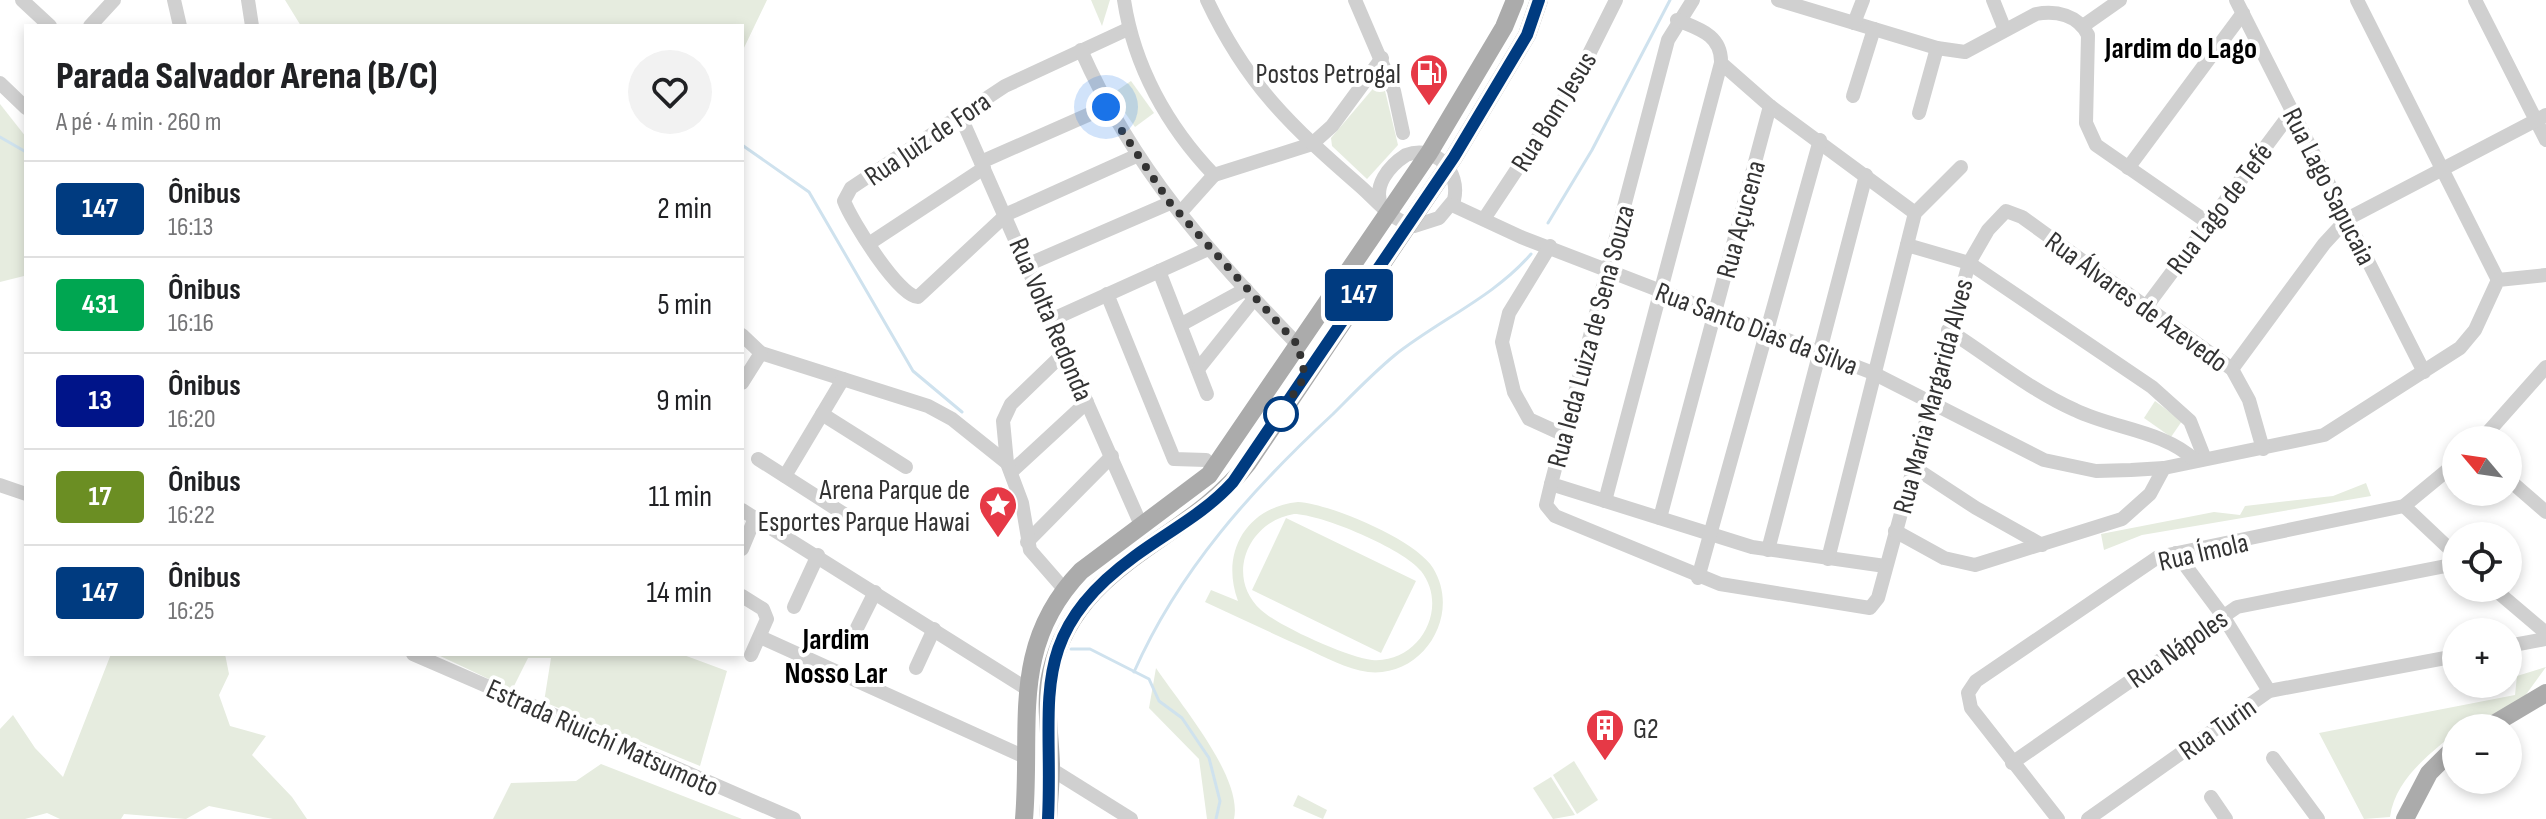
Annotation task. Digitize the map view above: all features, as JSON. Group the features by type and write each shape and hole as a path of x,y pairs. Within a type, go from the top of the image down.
{"main road":[{"path":"1024,819 1027,689 1035,643 1064,589 1102,553 1179,501 1209,475 1385,210 1429,153 1504,27 1515,0"},
{"path":"1048,819 1051,672 1068,626 1081,603 1124,564 1221,496 1248,463 1448,167 1527,35 1539,0"},
{"path":"1298,345 1305,376"},
{"path":"2511,714 2546,693"},
{"path":"2405,819 2429,773 2442,760"}],"street":[{"path":"22,0 48,24"},
{"path":"92,24 114,0"},
{"path":"174,0 180,24"},
{"path":"248,0 252,24"},
{"path":"1124,0 1128,29 1149,84 1186,141 1214,175"},
{"path":"1208,0 1227,40 1270,104 1385,210 1408,224 1430,223 1452,205 1456,185 1448,167 1429,153 1416,152 1403,157 1380,183 1378,193 1385,210"},
{"path":"1355,0 1382,58 1403,133"},
{"name":"Rua Bom Jesus","path":"1484,219 1570,91 1616,0"},
{"name":"Rua Ieda Luiza de Sena Souza","path":"1693,0 1677,20 1665,50 1551,484 1768,550 1885,566"},
{"path":"1778,0 1937,48 1965,52 2021,20 2048,12 2061,14 2083,26 2089,45 2086,123 2089,136 2128,168 2207,222"},
{"path":"1854,23 1863,0"},
{"path":"1993,0 2005,30"},
{"path":"2083,26 2120,0"},
{"path":"2357,0 2498,280 2545,276"},
{"path":"2475,0 2541,118 2546,140"},
{"path":"2128,168 2239,7"},
{"name":"Rua Lago Sapucaia","path":"2239,7 2424,372"},
{"path":"1605,501 1721,63 1716,40 1677,20"},
{"name":"Rua Juiz de Fora","path":"1007,214 928,289 912,297 893,280 846,207 846,194 960,115 1026,74 1128,29"},
{"path":"1853,96 1874,29"},
{"path":"1919,113 1937,48"},
{"path":"1081,50 1106,107 1136,156 1208,249 1298,345"},
{"path":"1029,264 1175,208 1214,175 1312,144 1332,126 1382,58"},
{"path":"1721,63 1770,106 1915,213"},
{"path":"0,83 24,106"},
{"name":"Rua Açucena","path":"1660,518 1770,106"},
{"path":"870,243 983,165 1106,107"},
{"name":"Rua Lago de Tefé","path":"2146,307 2293,110"},
{"name":"Rua Volta Redonda","path":"960,115 1007,214 1141,525"},
{"path":"2232,369 2324,244 2347,219 2541,118"},
{"path":"1551,484 1546,505 1555,516 1698,578 1769,333 1820,140"},
{"path":"1007,214 1136,156"},
{"path":"1828,559 1915,213 1961,167"},
{"path":"1768,550 1866,175"},
{"path":"1362,188 1380,183"},
{"name":"Rua Santo Dias da Silva","path":"1452,205 1521,237 1873,373 1929,399 1999,440 2044,460 2096,471 2164,468 2324,435 2467,341 2498,280"},
{"name":"Rua Maria Margarida Alves","path":"1698,578 1862,608 1873,605 1878,598 1929,399 1969,263 2000,215 2012,211"},
{"name":"Rua Álvares de Azevedo","path":"2012,211 2232,369 2249,400 2263,449"},
{"path":"1907,245 1969,263 2176,405 2190,421 2200,459"},
{"path":"1546,246 1509,313 1502,342 1514,392 1529,419 1548,431 1564,435"},
{"path":"1051,320 1208,249"},
{"path":"1159,271 1207,394"},
{"path":"1107,294 1174,459 1206,460"},
{"path":"1182,324 1250,294"},
{"path":"1199,368 1250,294"},
{"path":"1948,330 2070,408 2118,427 2158,437 2200,459"},
{"path":"744,337 761,353 944,414 1009,468"},
{"path":"1064,589 1034,557 1027,542 1022,503 1009,468 1003,432 1005,414 1065,352"},
{"path":"744,380 761,353"},
{"path":"2493,426 2546,367"},
{"path":"785,476 843,379"},
{"path":"1009,468 1087,402"},
{"path":"822,414 906,467"},
{"path":"1027,542 1112,456"},
{"path":"758,459 855,521"},
{"path":"1912,466 1976,508 2042,545"},
{"path":"1895,531 1944,558 1975,565 2122,519 2150,494 2164,468"},
{"name":"Rua Ímola","path":"2012,763 1971,708 1967,700 1970,687 2126,576 2158,557 2307,529 2404,506 2442,475"},
{"path":"0,485 24,493"},
{"path":"2522,491 2546,512"},
{"path":"2404,506 2442,542"},
{"path":"744,511 1027,689"},
{"path":"744,544 755,518"},
{"path":"2176,553 2223,616 2269,691"},
{"path":"794,607 818,555"},
{"name":"Rua Nápoles","path":"2012,763 2237,607 2442,567"},
{"path":"857,628 875,592"},
{"path":"744,598 766,614 751,655"},
{"path":"2509,602 2546,633"},
{"path":"916,668 934,629"},
{"path":"760,637 1027,758"},
{"path":"2522,643 2546,639"},
{"name":"Estrada Riuichi Matsumoto","path":"418,656 794,819"},
{"name":"Rua Turin","path":"2088,819 2269,691 2442,659"},
{"path":"2273,758 2318,819"},
{"path":"2012,763 2058,819"},
{"path":"1051,769 1131,819"},
{"path":"2211,797 2226,819"}],"shaded area":[{"path":"285,0 767,0 744,48 744,24 300,24"},
{"path":"1091,0 1110,0 1102,26"},
{"path":"1382,78 1398,145 1367,179 1332,146 1331,138"},
{"path":"1131,81 1154,113 1135,127 1112,94"},
{"path":"0,104 24,134 24,276 0,282"},
{"path":"2155,401 2182,421 2171,437 2144,418"},
{"path":"2366,483 2371,496 2142,535 2104,550 2101,534 2214,512 2240,515 2245,506 2333,496"},
{"path":"1298,502 1313,504 1351,516 1392,535 1424,557 1441,586 1443,605 1440,623 1432,640 1420,654 1405,665 1388,671 1368,672 1336,662 1205,602 1211,590 1238,601 1232,566 1235,550 1251,523 1280,506","holes":["1294,514 1342,526 1380,543 1421,571 1429,586 1431,616 1425,631 1404,653 1389,659 1372,660 1347,654 1270,617 1250,596 1244,582 1243,567 1254,538 1278,519"]},
{"path":"1286,518 1416,581 1381,653 1252,590"},
{"path":"110,656 225,656 229,674 219,695 230,726 266,736 252,755 292,797 307,819 273,819 209,806 186,819 124,814 121,819 60,819 47,813 25,819 0,819 0,729 13,715 35,748 63,777"},
{"path":"440,656 686,656 727,671 700,766 544,702 551,658 528,658 512,690"},
{"path":"2546,667 2522,700 2494,714 2442,714 2442,744 2414,769 2398,791 2390,817 2364,819 2319,733 2500,698 2522,698 2522,674"},
{"path":"1156,668 1220,762 1234,802 1234,819 1207,819 1199,759 1149,708"},
{"path":"1574,761 1598,800 1577,814 1553,775"},
{"path":"601,764 742,819 493,819 511,783 576,781"},
{"path":"1551,777 1575,815 1553,819 1533,788"},
{"path":"1298,795 1327,810 1323,819 1293,806"}],"waterway":[{"path":"1548,223 1592,150 1670,0"},
{"path":"0,137 24,151"},
{"path":"744,146 809,192 913,371 962,412"},
{"path":"1134,672 1152,635 1195,565 1274,472 1387,362 1483,296 1531,254"},
{"path":"1071,649 1090,649 1149,679 1159,701 1182,718 1209,758 1220,801 1216,819"}],"bus line":[{"name":"147","path":"1048,819 1051,769 1048,692 1051,672 1068,626 1081,603 1112,573 1190,521 1221,496 1248,463 1347,310 1454,157 1527,35 1539,0"}],"place":[{"name":"Postos Petrogal","path":"1429,107"},
{"name":"Arena Parque de Esportes Parque Hawai","path":"998,539"},
{"name":"G2","path":"1605,762"}],"district":[{"name":"Jardim do Lago","path":"2181,48"},
{"name":"Jardim Nosso Lar","path":"836,656"}],"route":[{"path":"1106,107 1170,203 1208,249 1298,345 1299,363 1305,376 1281,414"}]}
